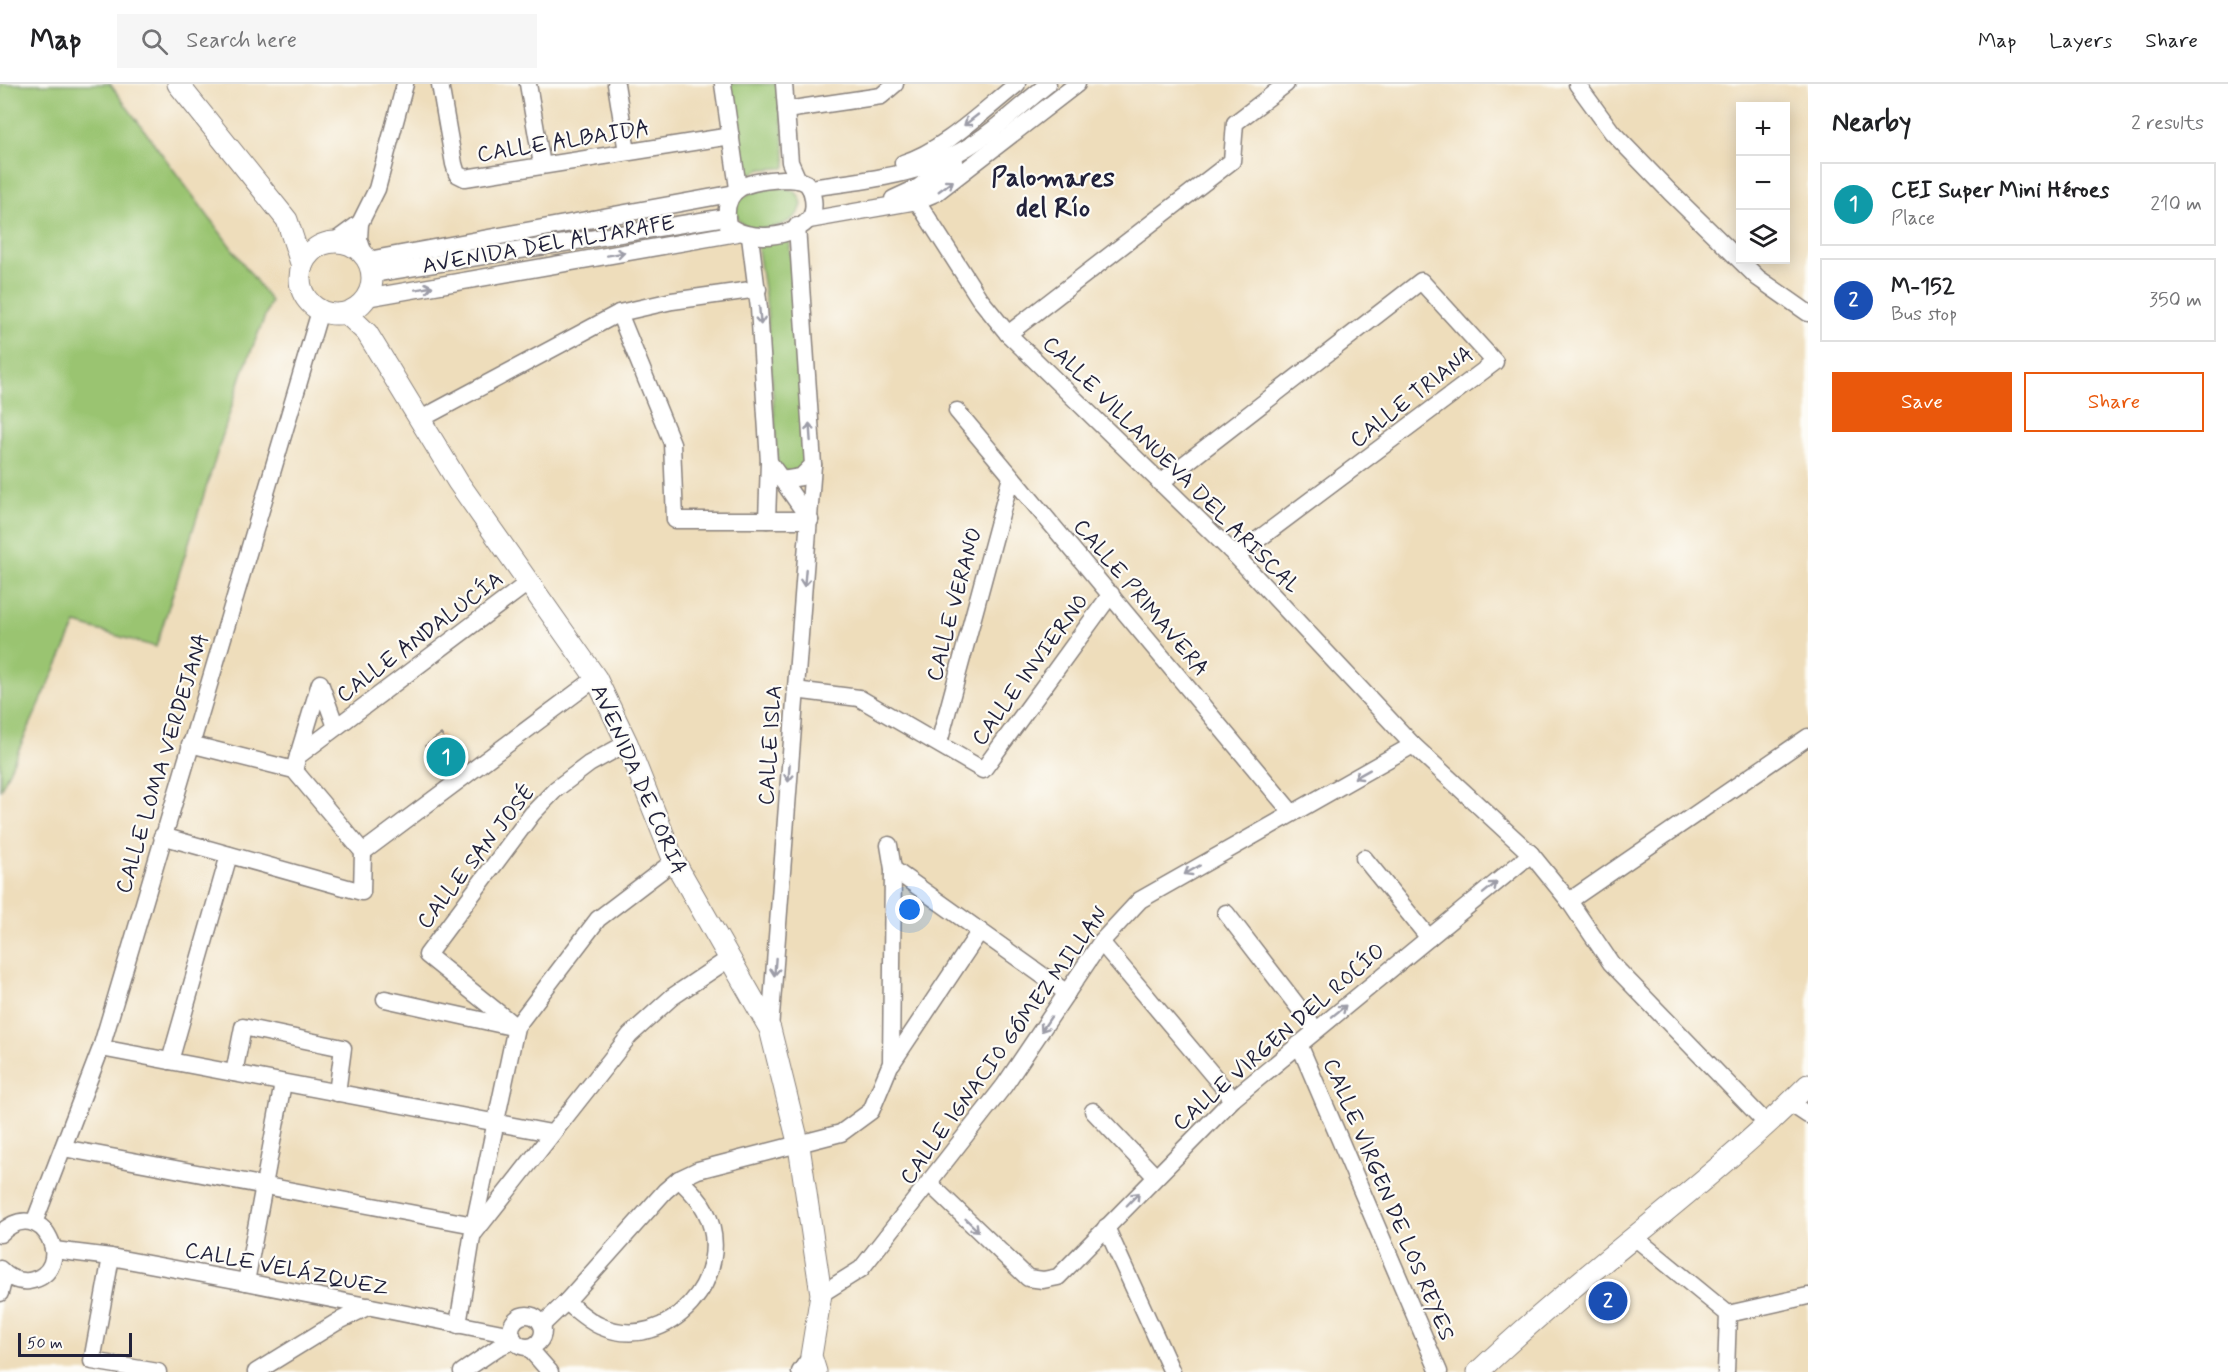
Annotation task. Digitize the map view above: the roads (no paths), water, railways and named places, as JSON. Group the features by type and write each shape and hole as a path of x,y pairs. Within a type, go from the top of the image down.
{"main road":[{"path":"178,84 287,220 302,266 301,287 305,297 320,311 337,314 345,313 361,305 371,286 368,263 356,248 330,243 287,220"},
{"path":"302,266 307,256 330,243"},
{"name":"AVENIDA DE CORIA","path":"345,313 366,333 458,482 596,678 627,743 674,861 770,1029 799,1146 821,1294 809,1367"},
{"path":"1478,1372 1515,1336 1633,1236 1741,1149 1808,1085"}],"street":[{"path":"368,263 359,239 360,223 377,189 405,84"},
{"name":"CALLE ALBAIDA","path":"440,84 457,174 465,178 731,136"},
{"path":"528,84 542,165"},
{"path":"616,84 627,152"},
{"path":"723,84 731,136 734,191 726,217 728,225 743,235 758,289 769,462 767,520"},
{"path":"784,84 790,162 804,183 806,220"},
{"path":"786,110 881,96 895,84"},
{"name":"AVENIDA DEL ALJARAFE","path":"804,183 904,163 921,157 1017,84"},
{"name":"AVENIDA DEL ALJARAFE","path":"366,298 743,235 772,235 806,220 896,199 937,176 950,166 963,150 1048,84"},
{"name":"AVENIDA DEL ALJARAFE","path":"806,220 917,201 936,193 1077,84"},
{"path":"1008,334 1232,161 1235,123 1286,84"},
{"path":"1577,84 1612,132 1670,192 1758,278 1808,313"},
{"name":"AVENIDA DEL ALJARAFE","path":"368,263 734,191 768,180 804,183 915,170 963,150"},
{"name":"CALLE VILLANUEVA DEL ARISCAL","path":"917,201 979,298 1008,334 1236,556 1413,745"},
{"name":"AVENIDA DEL ALJARAFE","path":"368,263 726,217"},
{"name":"CALLE ISLA","path":"770,1029 813,465 806,220"},
{"path":"330,243 360,223"},
{"name":"CALLE TRIANA","path":"1160,483 1421,281 1495,362 1236,556"},
{"path":"420,420 619,314 672,300 758,289"},
{"name":"CALLE LOMA VERDEJANA","path":"34,1223 101,1048 162,836 320,311"},
{"path":"619,314 672,443 675,519 810,520"},
{"name":"CALLE PRIMAVERA","path":"957,411 1292,813"},
{"path":"769,462 810,520"},
{"path":"782,480 801,477 813,465"},
{"name":"CALLE VERANO","path":"939,743 1011,477"},
{"name":"CALLE ANDALUCÍA","path":"296,763 336,727 529,582"},
{"name":"CALLE INVIERNO","path":"939,743 983,770 1111,594"},
{"path":"363,852 596,678"},
{"name":"CALLE ANDALUCÍA","path":"296,763 320,683 336,727"},
{"path":"795,690 859,698 939,743"},
{"path":"1569,901 1808,737"},
{"name":"CALLE SAN JOSÉ","path":"516,1027 427,955 532,814 556,789 589,764 627,743"},
{"path":"162,836 362,892 363,852 296,763 190,744"},
{"path":"1413,745 1531,854 1569,901 1611,963 1767,1124"},
{"name":"CALLE IGNACIO GÓMEZ MILLAN","path":"821,1294 861,1269 930,1184 1004,1086 1101,942 1140,900 1413,745"},
{"path":"889,844 893,869 891,1064"},
{"name":"CALLE VIRGEN DEL ROCÍO","path":"930,1184 1028,1278 1043,1280 1058,1276 1233,1099 1531,854"},
{"path":"170,1061 229,855"},
{"path":"1364,858 1429,938"},
{"path":"458,1325 473,1230 516,1027 598,919 674,861"},
{"path":"893,869 1067,993"},
{"path":"1226,913 1316,1030"},
{"path":"462,1372 497,1347 518,1341 541,1340 542,1325 566,1302 664,1191 679,1179 698,1170 799,1146 841,1133 872,1112 891,1064 980,931"},
{"path":"1101,942 1233,1099"},
{"path":"473,1230 630,1035 672,997 730,958"},
{"path":"385,999 516,1027"},
{"path":"234,1073 243,1027 343,1048 337,1093"},
{"name":"CALLE VIRGEN DE LOS REYES","path":"1299,1044 1439,1372"},
{"path":"101,1048 551,1134"},
{"path":"246,1282 283,1083"},
{"path":"1790,1103 1808,1115"},
{"path":"1093,1111 1155,1176"},
{"path":"63,1148 264,1186 473,1230"},
{"path":"566,1302 599,1326 618,1331 638,1332 676,1318 690,1307 704,1289 715,1251 706,1212 695,1195 679,1179"},
{"path":"0,1234 15,1223 34,1223 48,1234 54,1250 52,1260 41,1276 23,1281 2,1272 0,1293"},
{"path":"1106,1227 1172,1372"},
{"path":"1633,1236 1728,1314"},
{"name":"CALLE VELÁZQUEZ","path":"54,1250 111,1257 369,1306 458,1325 518,1341"},
{"path":"111,1257 93,1361 158,1372"},
{"path":"1728,1314 1808,1296"},
{"path":"256,1372 338,1322 369,1306"},
{"path":"1726,1372 1728,1314"},
{"path":"542,1325 530,1316 520,1317 513,1324 518,1341 550,1372"}],"place":[{"name":"CEI Super Mini Héroes","path":"446,757"},
{"name":"M-152","path":"1608,1301"}],"district":[{"name":"Palomares del Río","path":"1053,192"}]}
